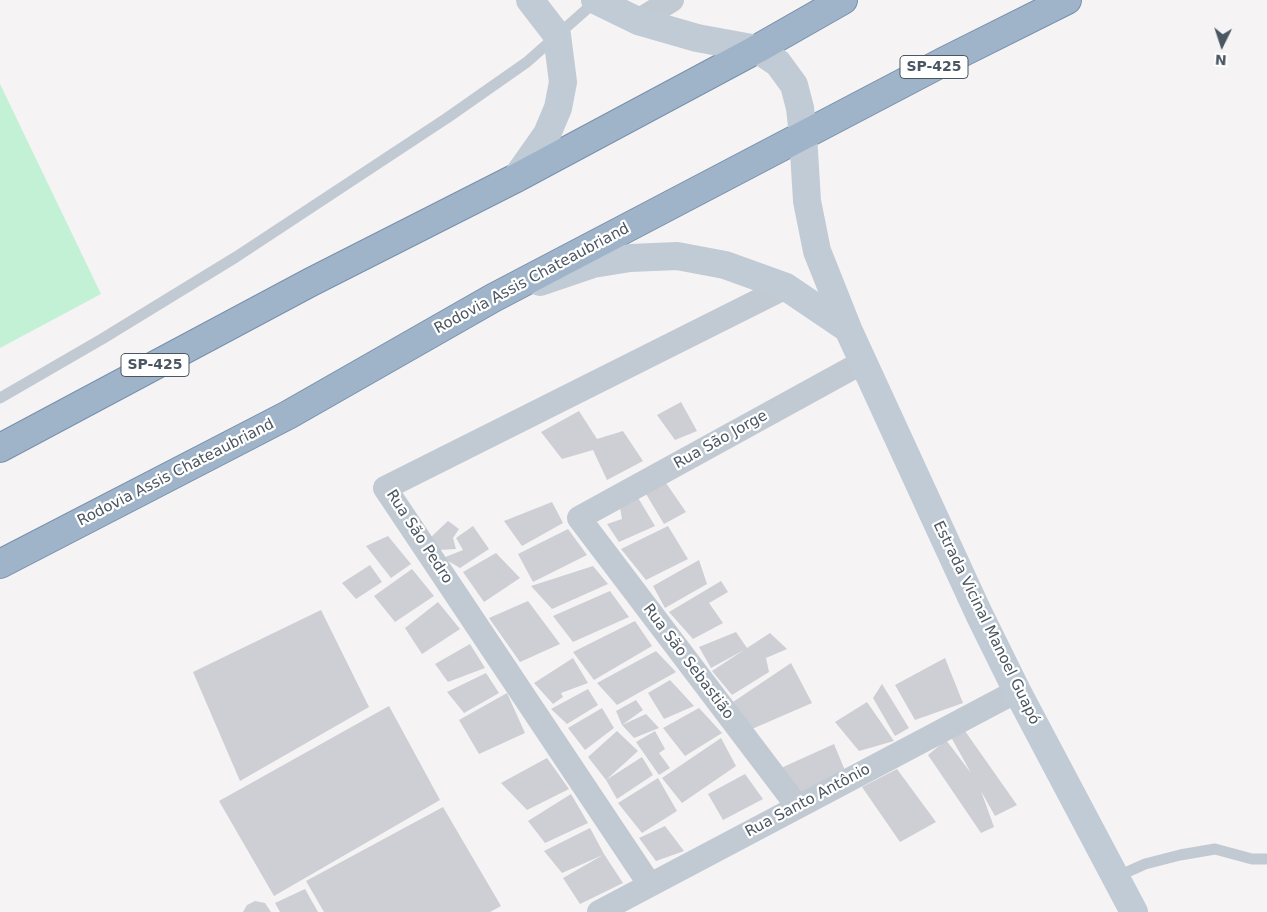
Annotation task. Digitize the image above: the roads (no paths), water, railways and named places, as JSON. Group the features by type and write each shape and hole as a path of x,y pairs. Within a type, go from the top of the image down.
{"highway":[{"name":"SP-425","path":"0,448 311,282 516,178 757,49 843,0"},
{"name":"Rodovia Assis Chateaubriand","path":"0,564 288,415 493,298 803,135 1067,0"}],"main road":[{"path":"516,178 547,134 558,108 563,82 557,35 530,0"},
{"path":"596,0 638,21 697,38 757,49"},
{"name":"Estrada Vicinal Manoel Guapó","path":"757,49 778,63 794,85 800,108 807,202 817,251 848,329 979,614 1017,691 1134,912"},
{"path":"493,298 593,264 630,258 677,256 725,265 786,287 848,329"}],"street":[{"path":"638,21 672,0"},
{"name":"Rua São Pedro","path":"650,885 385,488 786,287"},
{"name":"Rua São Jorge","path":"579,518 863,362"},
{"name":"Rua São Sebastião","path":"579,518 798,807"},
{"name":"Rua Santo Antônio","path":"599,912 1017,691"}],"lane":[{"path":"0,398 102,339 236,257 447,118 527,62 596,0"},
{"path":"1116,877 1145,864 1215,849 1252,859 1267,859"}]}
